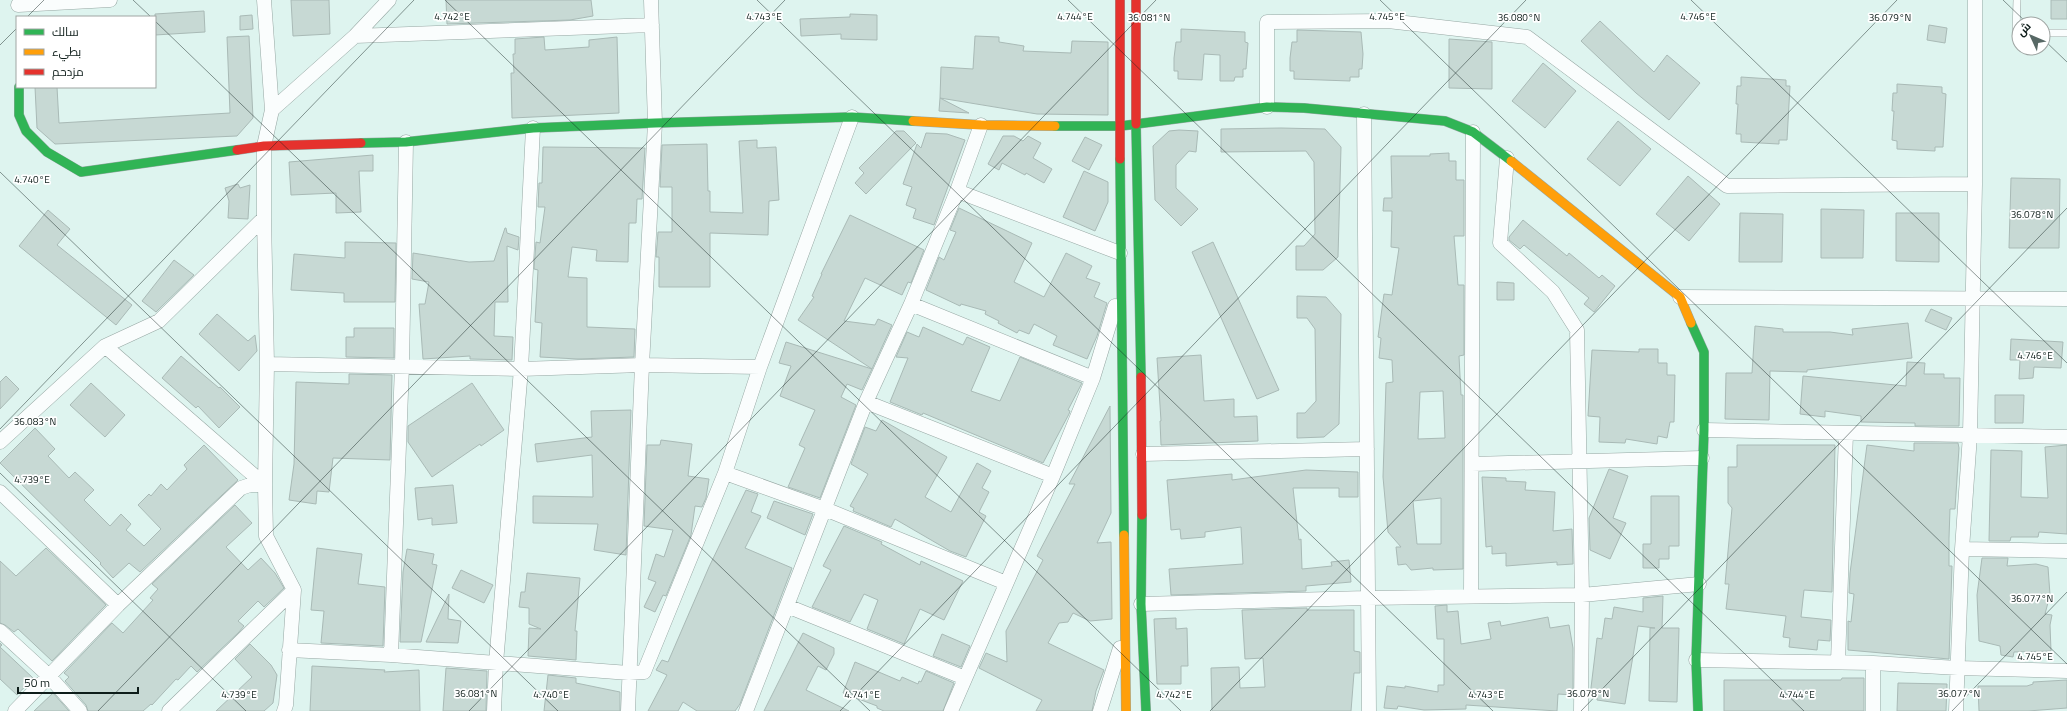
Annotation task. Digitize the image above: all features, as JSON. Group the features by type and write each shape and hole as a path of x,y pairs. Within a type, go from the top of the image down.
{"street":[{"path":"18,7 110,0"},
{"path":"264,0 272,110 264,146 267,364 265,485 266,536 294,590 284,709"},
{"path":"272,110 355,36 389,0"},
{"path":"628,711 642,365 655,123 651,0"},
{"path":"1120,0 1120,253 1126,711"},
{"path":"1136,0 1136,125 1143,454 1141,604 1146,711"},
{"path":"1956,711 1962,549 1970,435 1975,184 1975,0"},
{"path":"1267,107 1267,22 1388,20 1527,37 1727,186 1975,184"},
{"path":"355,36 652,25"},
{"path":"19,88 19,113 22,125 34,141 65,164 81,172 264,146 406,142 533,128 655,123 852,117 981,125 1121,126 1267,107 1304,108 1445,121 1473,132 1680,297 1704,352 1704,430 1696,660 1698,711"},
{"path":"1364,114 1369,711"},
{"path":"289,650 391,655 629,673 644,672 725,473 760,367 852,117"},
{"path":"746,711 866,402 911,304 957,191 981,125"},
{"path":"494,711 496,663 520,369 533,128"},
{"path":"1471,596 1473,132"},
{"path":"391,655 402,366 406,142"},
{"path":"1507,158 1500,243 1553,292 1577,330 1582,595 1581,711"},
{"path":"957,191 1120,253"},
{"path":"0,442 105,346 159,321 264,218"},
{"path":"951,711 1053,476 1093,378 1121,287"},
{"path":"1680,297 2067,299"},
{"path":"911,304 1093,378"},
{"path":"105,346 265,485"},
{"path":"267,364 520,369 642,365 760,367"},
{"path":"866,402 1053,476"},
{"path":"1704,430 2067,437"},
{"path":"1838,662 1846,433"},
{"path":"1143,454 1367,449"},
{"path":"1472,464 1702,458"},
{"path":"725,473 825,509 1006,583"},
{"path":"15,711 48,675 118,605 241,488 250,485 265,485"},
{"path":"0,492 118,605"},
{"path":"1962,549 2067,551"},
{"path":"1141,604 1367,598 1582,595 1699,584"},
{"path":"169,711 294,590"},
{"path":"788,606 965,678"},
{"path":"0,631 48,675 80,711"},
{"path":"1100,711 1124,636"},
{"path":"1696,660 1873,663 1958,668 2067,671"},
{"path":"1873,663 1873,711"}],"lane":[{"path":"2017,0 2017,16"},
{"path":"2051,33 2067,34"}],"building":[{"path":"291,0 329,0 330,34 293,36"},
{"path":"446,0 591,0 593,16 570,20 447,24"},
{"path":"2051,0 2067,0 2067,19 2051,19"},
{"path":"204,11 205,32 156,35 155,14"},
{"path":"850,14 877,15 877,40 841,39 841,34 801,36 800,19 850,17"},
{"path":"252,15 253,29 240,30 240,16"},
{"path":"1600,21 1654,72 1667,55 1700,83 1669,120 1636,93 1581,41"},
{"path":"1929,25 1947,28 1945,43 1927,40"},
{"path":"1181,29 1245,32 1245,42 1248,43 1246,69 1243,69 1243,77 1235,77 1234,81 1220,81 1220,55 1204,54 1202,80 1178,79 1178,71 1174,71 1174,58 1176,42 1181,42"},
{"path":"1297,30 1361,32 1363,54 1362,69 1359,69 1359,77 1350,77 1350,81 1294,79 1294,71 1290,71 1290,58 1292,42 1297,42"},
{"path":"249,36 253,118 237,136 55,144 37,128 35,88 57,88 59,123 230,113 227,37"},
{"path":"975,36 999,37 999,42 1024,46 1023,51 1071,53 1072,41 1108,42 1108,115 1037,114 940,98 941,67 973,69"},
{"path":"544,37 545,50 589,47 589,40 617,37 619,113 512,118 511,73 514,73 513,54 515,54 515,39"},
{"path":"1449,39 1492,42 1492,89 1449,88"},
{"path":"1543,63 1576,91 1545,128 1512,101"},
{"path":"1741,77 1786,80 1786,86 1790,86 1787,140 1779,140 1779,144 1741,142 1741,134 1736,134 1738,104 1736,104 1737,86 1741,86"},
{"path":"1897,84 1942,87 1942,93 1946,94 1943,147 1935,147 1935,151 1897,149 1897,141 1892,140 1894,111 1892,111 1893,93 1897,93"},
{"path":"940,98 969,113 939,111"},
{"path":"1618,121 1651,149 1620,186 1587,159"},
{"path":"1221,129 1325,129 1341,147 1338,257 1323,270 1296,270 1296,246 1304,246 1315,234 1314,162 1306,151 1221,152"},
{"path":"896,131 904,131 916,143 866,194 855,183 864,173 859,168"},
{"path":"1169,131 1198,131 1196,152 1189,151 1176,165 1176,188 1198,209 1181,226 1155,200 1153,146"},
{"path":"926,133 947,134 965,140 934,225 913,218 916,209 906,205 912,187 903,184 917,144 921,148"},
{"path":"1003,136 1014,136 1023,141 1028,136 1041,143 1033,158 1052,169 1044,183 1026,173 1025,175 1002,163 999,170 988,164"},
{"path":"1085,137 1102,145 1089,170 1072,161"},
{"path":"757,140 757,148 776,147 779,200 769,201 768,235 710,233 710,287 659,287 659,257 656,257 658,232 672,232 672,187 660,187 662,145 707,144 710,212 743,213 739,141"},
{"path":"543,147 645,148 642,199 637,199 636,223 629,223 628,262 596,261 597,250 572,247 568,277 587,278 587,327 635,329 634,357 578,359 540,357 542,323 535,322 538,270 534,269 536,242 540,243 545,207 538,207 539,183 542,183"},
{"path":"1449,153 1449,161 1456,161 1456,180 1464,180 1464,236 1454,236 1458,285 1464,285 1464,355 1459,356 1461,395 1463,395 1463,569 1433,570 1433,568 1411,570 1406,564 1398,565 1396,547 1401,547 1388,532 1383,477 1386,383 1393,382 1392,360 1379,358 1381,338 1378,337 1384,294 1392,295 1399,248 1391,247 1392,211 1383,211 1384,198 1392,198 1391,156 1430,156 1430,154","holes":["1443,391 1445,438 1418,439 1420,392","1441,498 1441,544 1417,544 1413,501"]},
{"path":"373,155 373,171 359,171 361,212 336,213 336,193 291,195 289,162"},
{"path":"1084,171 1108,182 1108,202 1095,231 1063,217"},
{"path":"1688,176 1720,204 1689,241 1656,214"},
{"path":"2011,178 2060,179 2059,248 2009,248"},
{"path":"238,184 240,188 250,185 248,219 228,218 229,201 225,188"},
{"path":"959,208 1032,243 1014,282 1044,297 1066,253 1092,266 1086,278 1100,283 1094,297 1107,303 1097,336 1087,359 1053,345 1057,336 1034,324 1029,334 1019,330 1017,333 985,314 986,311 961,304 960,306 926,290 939,257 944,260 956,232 950,230"},
{"path":"1821,209 1864,210 1863,258 1821,258"},
{"path":"48,210 70,229 57,245 132,305 116,325 19,246"},
{"path":"1740,213 1783,214 1782,262 1739,262"},
{"path":"1896,213 1939,213 1939,262 1896,261"},
{"path":"850,215 924,250 911,283 908,282 902,295 865,278 844,321 875,325 878,319 892,325 872,369 798,320 814,297 812,296 821,274"},
{"path":"1523,220 1567,256 1569,253 1599,278 1602,275 1615,286 1594,312 1584,304 1589,298 1524,245 1520,249 1509,240 1509,237"},
{"path":"505,228 507,233 519,237 518,250 507,246 508,302 495,302 494,336 513,337 512,360 470,359 470,356 423,359 419,304 425,304 429,282 412,279 413,253 469,262 494,261"},
{"path":"345,242 396,243 395,302 344,302 344,293 291,290 294,254 345,258"},
{"path":"1213,242 1279,390 1257,399 1192,252"},
{"path":"174,260 194,275 156,312 142,301"},
{"path":"1497,282 1514,283 1514,300 1497,300"},
{"path":"1297,296 1326,297 1341,314 1339,424 1324,437 1297,438 1297,413 1305,413 1316,401 1315,329 1307,318 1297,318"},
{"path":"1931,309 1952,318 1946,330 1925,321"},
{"path":"217,314 248,341 255,335 257,351 239,371 199,334"},
{"path":"1908,323 1912,358 1807,370 1807,372 1770,371 1769,420 1725,419 1726,373 1752,373 1755,326 1783,329 1783,332 1830,332 1853,335 1852,329"},
{"path":"923,327 963,345 967,337 990,347 971,391 1000,401 1020,357 1082,383 1068,410 1070,411 1069,414 1043,463 923,413 922,415 890,402 908,358 896,357 907,332 919,337"},
{"path":"354,328 394,328 394,358 346,357 346,337 354,337"},
{"path":"2011,339 2063,342 2061,368 2034,367 2033,378 2019,379 2020,360 2010,360"},
{"path":"786,342 872,369 862,390 847,384 841,397 856,405 820,498 788,487 805,448 799,445 815,410 780,396 791,366 779,363"},
{"path":"1639,349 1658,349 1658,363 1667,363 1667,375 1675,375 1674,422 1670,422 1667,438 1658,436 1657,444 1626,439 1625,443 1599,442 1600,417 1588,416 1592,350 1639,352"},
{"path":"1201,355 1204,401 1234,399 1234,417 1257,416 1258,441 1161,445 1157,358"},
{"path":"181,356 219,388 220,387 240,407 219,428 198,406 196,408 162,378"},
{"path":"1907,362 1925,363 1924,374 1944,374 1944,378 1960,378 1959,426 1915,426 1915,423 1861,422 1861,416 1825,411 1825,417 1800,414 1803,376 1906,386"},
{"path":"349,374 392,375 390,460 333,458 329,492 317,491 316,504 289,500 294,464 296,382 349,384"},
{"path":"6,376 19,389 0,409 0,382"},
{"path":"91,383 125,415 105,437 70,405"},
{"path":"472,383 504,430 481,446 480,444 432,477 408,442 408,426"},
{"path":"1995,395 2024,395 2023,423 1995,423"},
{"path":"1110,406 1111,513 1097,543 1111,542 1112,619 1090,621 1073,613 1068,622 1059,623 1048,643 1104,670 1096,691 1092,711 1036,711 1042,700 979,668 986,653 1007,662 1006,631 1043,560 1037,556 1075,484 1069,484"},
{"path":"631,410 626,555 594,550 598,524 533,523 533,496 593,497 592,455 537,462 535,444 592,437 591,411"},
{"path":"882,420 947,457 925,497 951,512 977,463 991,471 982,488 989,492 979,512 986,516 966,557 950,551 895,519 891,527 853,511 854,508 850,506 868,474 851,464 865,427 876,431"},
{"path":"35,428 55,449 48,456 69,478 75,472 94,490 84,500 110,526 121,514 131,524 126,530 144,546 161,529 138,505 149,494 151,496 161,484 167,490 187,469 184,465 204,445 238,480 140,572 129,563 113,578 100,564 101,563 0,463"},
{"path":"661,440 692,444 688,476 709,479 706,498 702,507 695,506 691,535 666,596 663,595 655,612 644,607 656,582 648,579 656,554 664,557 673,530 644,526 647,445 660,445"},
{"path":"1914,443 1958,443 1959,448 1955,509 1950,509 1949,566 1952,566 1949,659 1848,650 1848,621 1851,622 1854,594 1849,593 1850,573 1867,445 1914,451"},
{"path":"1737,445 1835,445 1832,592 1804,590 1801,617 1831,620 1830,641 1818,640 1817,650 1789,647 1790,638 1783,637 1786,616 1726,609 1729,584 1725,584 1732,508 1728,503 1728,467 1737,467"},
{"path":"2067,445 2067,534 2039,532 2038,537 2011,537 2010,541 1989,541 1991,450 2022,451 2021,497 2048,498 2045,447"},
{"path":"1609,469 1628,476 1613,518 1626,523 1610,559 1590,550 1589,518"},
{"path":"1306,470 1358,472 1358,497 1339,497 1339,488 1293,488 1299,540 1301,539 1302,569 1332,566 1331,562 1349,560 1351,582 1306,586 1306,591 1171,595 1169,569 1243,564 1241,527 1205,532 1205,537 1181,539 1180,529 1171,530 1167,480 1232,474 1232,480"},
{"path":"1482,477 1506,478 1506,481 1526,482 1525,490 1555,492 1553,531 1572,529 1573,564 1557,565 1557,562 1506,566 1506,553 1492,554 1492,546 1486,547"},
{"path":"453,485 457,523 432,525 432,518 418,520 415,488"},
{"path":"746,490 758,494 751,512 761,516 745,548 792,568 740,704 735,711 697,711 683,702 678,711 648,711 667,675 656,670 662,660 668,662 709,567"},
{"path":"1651,496 1679,496 1679,546 1669,546 1669,559 1659,559 1659,568 1643,568 1643,544 1651,544"},
{"path":"774,501 813,514 805,535 767,518"},
{"path":"235,505 252,523 226,547 248,570 261,558 275,573 284,588 264,607 258,601 238,621 244,626 239,632 197,672 191,666 178,680 176,679 152,705 151,704 143,711 88,711 86,705 65,681 69,677 64,673 112,623 123,633 153,600 150,598 158,589 152,584"},
{"path":"844,526 882,542 881,544 920,565 921,561 963,581 944,620 920,609 904,644 867,629 878,600 864,594 850,622 812,607 831,570 823,566"},
{"path":"46,548 106,605 52,661 18,629 14,632 0,623 0,561 16,576"},
{"path":"317,548 362,554 358,584 385,587 383,646 321,643 324,611 311,610"},
{"path":"407,549 434,554 432,564 437,565 421,642 400,642 403,572"},
{"path":"1982,558 2008,558 2007,566 2036,564 2048,567 2050,595 2045,614 2052,615 2050,625 2051,651 2014,652 2013,657 2001,655 2000,646 1979,641 1977,595"},
{"path":"461,570 493,585 484,603 452,588"},
{"path":"527,573 580,578 575,631 577,631 576,660 528,656 529,628 541,629 529,624 529,608 519,607 521,592 525,592"},
{"path":"449,594 448,619 461,621 458,643 426,642"},
{"path":"1663,596 1662,628 1679,628 1677,702 1649,701 1650,628 1655,628 1638,626 1625,704 1597,700 1597,697 1590,696 1597,638 1602,639 1605,618 1612,619 1614,607 1643,612 1643,598"},
{"path":"1447,605 1447,612 1458,611 1461,644 1491,639 1488,623 1500,621 1501,626 1548,617 1550,628 1569,625 1573,648 1573,695 1558,694 1557,711 1466,705 1466,709 1424,710 1398,706 1397,709 1384,708 1387,686 1405,688 1405,686 1438,692 1438,685 1444,685 1444,639 1437,639 1435,606"},
{"path":"1307,608 1307,610 1354,610 1354,651 1360,652 1360,673 1354,673 1351,711 1212,711 1211,668 1239,667 1240,688 1265,687 1263,658 1245,659 1242,610"},
{"path":"1176,618 1176,629 1187,628 1188,666 1181,666 1181,684 1157,684 1154,619"},
{"path":"803,633 834,648 834,654 826,670 818,666 806,690 849,711 764,711"},
{"path":"942,634 970,646 961,667 933,656"},
{"path":"250,644 271,665 277,675 273,703 264,711 216,711 252,677 235,659"},
{"path":"0,647 33,678 17,695 0,679"},
{"path":"855,662 900,681 902,677 918,684 919,681 921,682 926,671 954,683 943,711 884,711 877,708 877,706 843,693"},
{"path":"312,666 385,670 384,672 419,670 420,711 310,711"},
{"path":"446,668 487,671 486,711 443,711"},
{"path":"548,675 576,678 576,683 620,692 620,711 544,711"},
{"path":"1842,678 1864,678 1864,711 1724,711 1724,680 1841,680"},
{"path":"2067,680 2067,708 2028,711 1979,711 1978,686 2027,686 2033,684 2033,682"},
{"path":"1898,683 1947,684 1946,711 1897,711"},
{"path":"53,693 69,711 34,711"}],"traffic: fast":[{"path":"19,88 19,115 26,131 47,152 81,172 237,150"},
{"path":"1055,126 1121,126 1267,107 1304,108 1445,121 1473,132 1511,161"},
{"path":"361,143 406,142 533,128 655,123 852,117 913,121"},
{"path":"1136,124 1141,377"},
{"path":"1120,159 1124,535"},
{"path":"1691,323 1704,352 1704,430 1696,660 1698,711"},
{"path":"1142,515 1141,604 1146,711"}],"traffic: slow":[{"path":"913,121 981,125 1055,126"},
{"path":"1511,161 1680,297 1691,323"},
{"path":"1124,535 1126,711"}],"traffic: jam":[{"path":"1120,0 1120,159"},
{"path":"1136,0 1136,124"},
{"path":"237,150 264,146 361,143"},
{"path":"1141,377 1142,515"}]}
